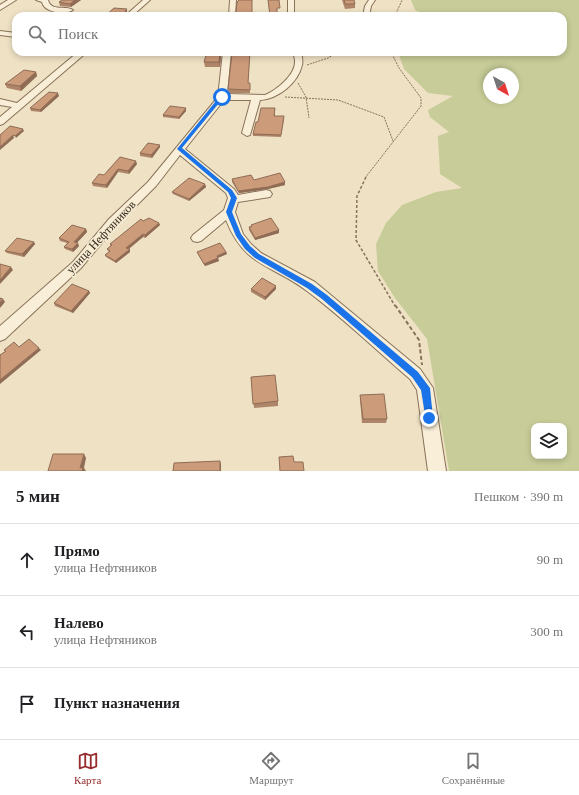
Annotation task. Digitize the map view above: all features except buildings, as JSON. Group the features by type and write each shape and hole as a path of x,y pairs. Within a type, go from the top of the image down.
{"street":[{"path":"0,8 13,0"},
{"path":"39,0 45,0 46,5 51,9 70,10"},
{"path":"133,12 147,0"},
{"path":"232,12 233,0"},
{"path":"291,12 292,0"},
{"path":"367,12 368,6 372,0"},
{"path":"0,33 12,34"},
{"path":"0,122 78,56"},
{"path":"227,56 222,97 255,98 267,97 274,94 296,72 299,63 298,56"},
{"name":"улица Нефтяников","path":"0,335 77,265 113,222 152,184 222,97"},
{"path":"247,133 255,98"},
{"path":"0,102 20,106"},
{"path":"179,149 230,191 234,198 229,212 197,238"},
{"path":"234,198 242,199 266,194"},
{"path":"229,212 238,235 247,247 257,256 315,289 415,374 425,388 438,471"}],"path":[{"path":"396,12 402,0"},
{"path":"309,118 306,98 296,72 331,56"},
{"path":"393,56 399,68 421,98 421,106 365,178 357,196 356,240 393,302 419,340 423,368"},
{"path":"285,97 338,100 384,117 393,141"}],"green space":[{"path":"411,0 579,0 579,471 449,471 427,339 395,298 378,271 376,244 386,223 402,205 436,192 462,188 440,174 438,136 449,132 430,117 428,110 453,96 428,93 404,69 399,56 567,56 567,12 419,12 415,10"}],"route":[{"path":"222,97 179,149 230,191 234,198 229,212 238,235 247,247 266,262 310,286 415,374 425,388 429,418"}]}
